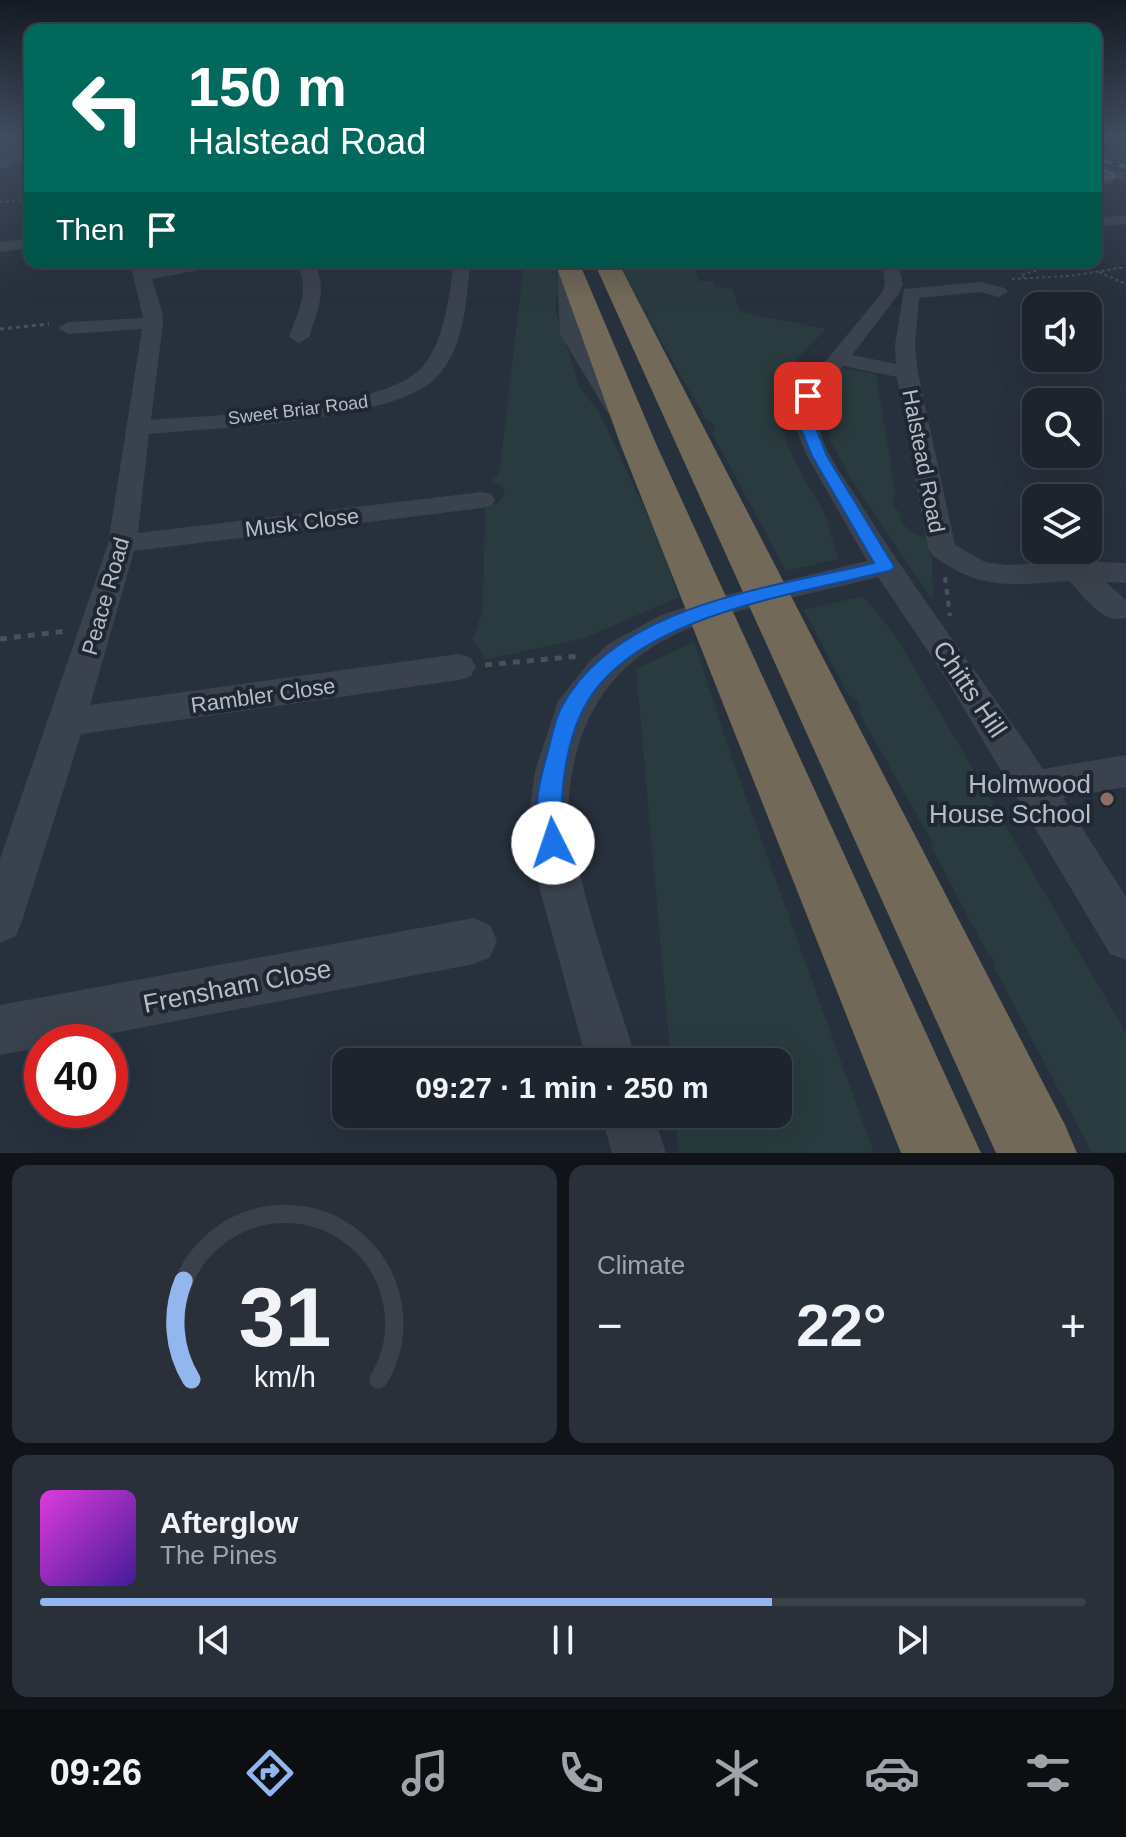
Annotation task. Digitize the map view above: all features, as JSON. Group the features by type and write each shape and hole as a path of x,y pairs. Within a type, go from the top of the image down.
{"highway":[{"path":"568,268 639,446 941,1153"},
{"path":"609,268 1037,1153"}],"street":[{"path":"1102,222 1126,220"},
{"path":"0,247 24,244"},
{"path":"2,265 24,244"},
{"path":"299,337 314,285 309,268"},
{"name":"Sweet Briar Road","path":"140,428 342,406 378,399 406,389 427,376 437,363 454,314 461,268"},
{"path":"608,1048 562,890 548,820 554,771 571,711 601,671 632,645 672,623 721,607 872,569 807,426 808,396 889,295 894,284 891,268"},
{"name":"Peace Road","path":"0,921 67,722 122,544 153,323 153,311 140,269"},
{"name":"Halstead Road","path":"942,549 907,373 905,345 910,293 980,287 999,292"},
{"path":"68,328 153,323"},
{"name":"Halstead Road","path":"836,358 907,373"},
{"name":"Musk Close","path":"122,544 482,500"},
{"path":"942,549 977,571 1006,575 1076,571 1126,573"},
{"name":"Chitts Hill","path":"872,569 956,666 1126,938"},
{"path":"1076,571 1117,610"},
{"name":"Rambler Close","path":"67,722 459,667"},
{"path":"1034,787 1126,771"},
{"name":"Frensham Close","path":"0,1030 474,941"},
{"path":"631,1128 639,1153"}],"path":[{"path":"0,202 24,200"},
{"path":"1025,278 1021,275 1044,268"},
{"path":"1099,272 1126,284"},
{"path":"0,329 72,322 68,328"},
{"path":"942,549 956,666"},
{"path":"0,639 97,627"},
{"path":"459,667 632,645"}],"shaded area":[{"path":"523,268 554,268 558,283 555,309 579,386 599,412 656,533 679,597 585,638 484,660 481,650 472,641 483,609 485,507 498,503 505,494 501,485 490,480 499,476"},
{"path":"620,268 694,268 699,281 713,281 716,287 732,288 740,312 826,329 796,360 785,379 780,397 780,415 783,433 824,514 838,559 786,571 712,433 716,427 705,418 647,316 649,312 643,309"},
{"path":"839,368 876,374 896,497 893,498 894,509 899,511 908,529 925,538 932,560 933,601 849,476 830,439 825,393"},
{"path":"863,596 895,635 1126,1033 1126,1153 1092,1153 995,969 995,961 986,951 934,852 932,842 861,716 858,701 848,694 804,610"},
{"path":"694,642 733,761 874,1153 679,1153 676,1128 792,1128 792,1048 670,1048 636,669"}],"place":[{"name":"Holmwood House School","path":"1107,799"}],"route":[{"path":"553,843 548,820 561,738 571,711 601,671 620,653 672,623 721,607 885,566 819,456 807,426 808,396"}]}
